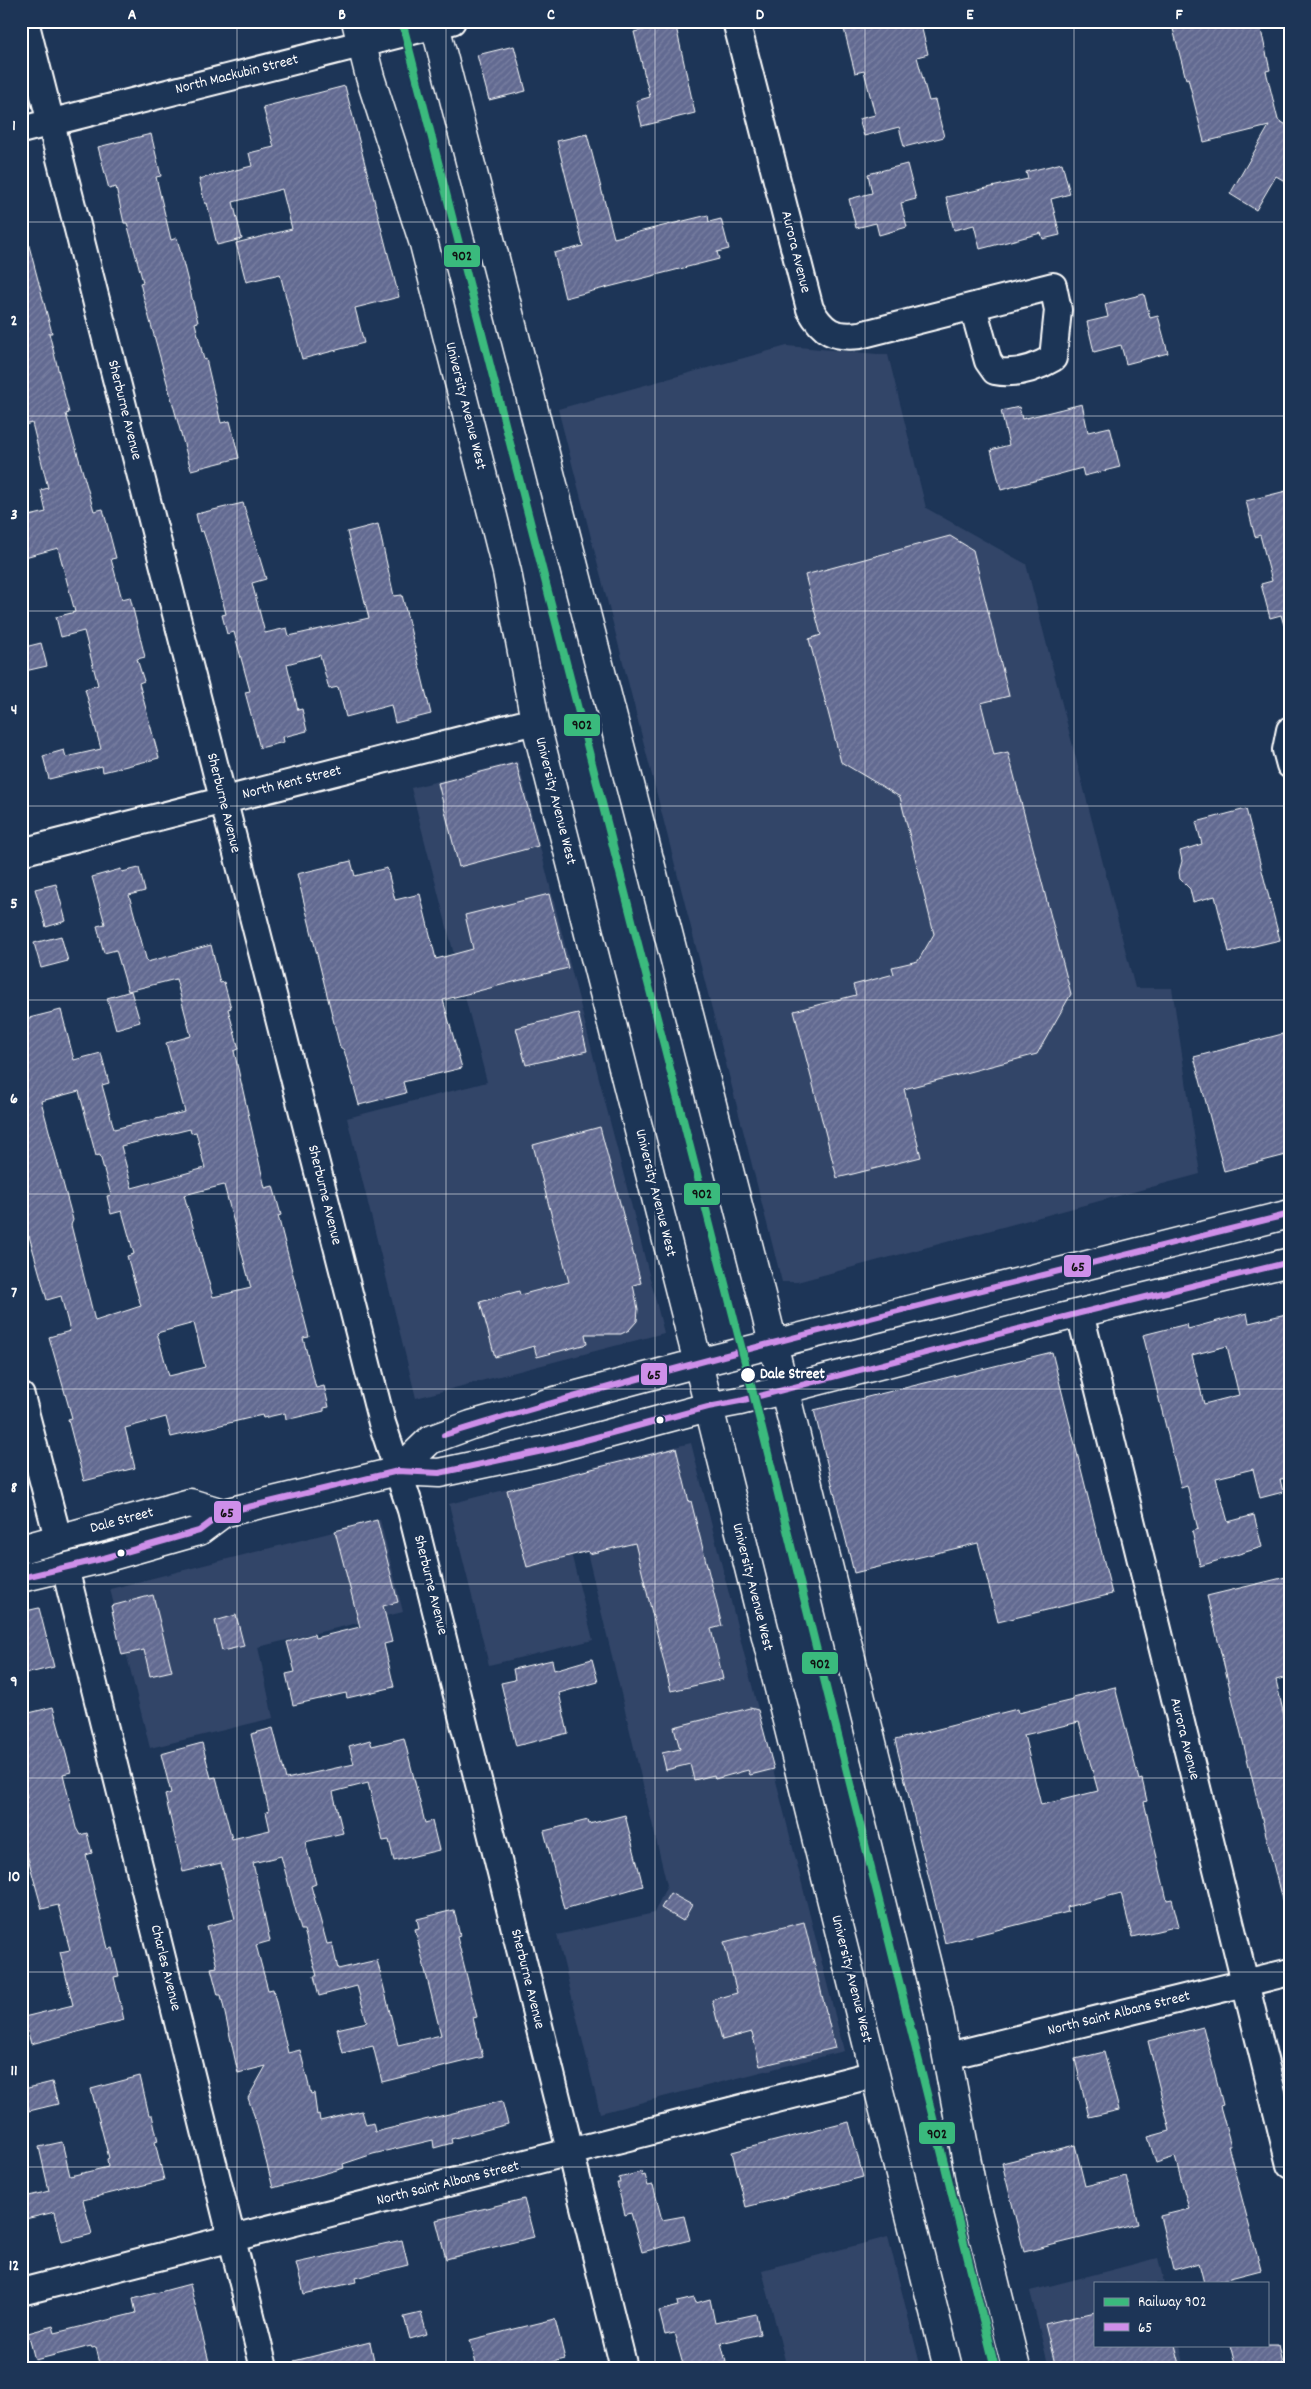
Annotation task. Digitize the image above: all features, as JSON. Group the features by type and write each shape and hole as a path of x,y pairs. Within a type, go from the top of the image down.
{"main road":[{"path":"441,23 784,1389 948,2056 973,2194 1016,2368"},
{"name":"University Avenue West","path":"359,32 424,244 507,572 535,721 698,1363 948,2368"},
{"path":"398,1471 430,1440 555,1401 698,1363 1290,1214"},
{"name":"Dale Street","path":"21,1578 199,1532 223,1513 398,1471 439,1473 552,1450 708,1407 1290,1262"},
{"name":"Dale Street","path":"21,1549 190,1504 223,1513"}],"street":[{"name":"Sherburne Avenue","path":"25,21 382,1424 411,1510 624,2368"},
{"name":"Aurora Avenue","path":"736,21 810,309 818,323 829,332 844,337 973,307"},
{"name":"North Mackubin Street","path":"21,130 359,32 441,23"},
{"name":"North Kent Street","path":"21,852 535,721"},
{"path":"1290,730 1286,750 1290,765"},
{"name":"Aurora Avenue","path":"1080,1313 1290,2165"},
{"path":"21,1396 58,1538"},
{"name":"Charles Avenue","path":"65,1568 264,2368"},
{"name":"North Saint Albans Street","path":"948,2056 1290,1972"},
{"name":"North Saint Albans Street","path":"21,2292 875,2074"}],"shaded area":[{"path":"787,346 888,355 926,508 1026,564 1135,988 1172,988 1200,1174 797,1282 782,1282 558,409"},
{"path":"518,761 664,1333 416,1398 347,1118 487,1082 411,788"},
{"path":"691,1443 844,2051 600,2113 557,1935 654,1913 667,1885 568,1473"},
{"path":"552,1478 593,1640 489,1665 449,1504"},
{"path":"380,1520 403,1612 258,1647 273,1718 150,1748 110,1589"},
{"path":"888,2237 921,2368 787,2368 762,2270"},
{"path":"1158,2258 1164,2282 1094,2282 1094,2346 1180,2346 1185,2368 1049,2368 1030,2291"}],"building":[{"path":"842,21 920,21 928,54 917,57 929,101 935,100 944,137 904,147 899,127 864,136 859,119 875,115 864,71 855,73"},
{"path":"1171,21 1259,21 1270,70 1266,71 1278,120 1290,127 1290,184 1276,176 1256,210 1230,194 1269,126 1204,142"},
{"path":"675,22 695,113 642,126 636,101 650,97 634,32"},
{"path":"514,46 526,91 489,100 477,55"},
{"path":"345,86 399,297 355,308 364,343 302,359 280,274 246,282 236,243 292,229 282,189 233,202 242,239 217,245 199,179 252,166 249,153 274,147 263,107"},
{"path":"151,134 161,176 156,177 171,240 177,238 198,322 195,323 204,360 206,359 221,423 230,421 239,458 191,470 144,299 140,283 143,282 127,223 124,223 116,187 109,189 98,147"},
{"path":"587,134 614,238 708,215 709,222 721,219 729,249 717,252 719,259 565,298 554,253 583,246 557,141"},
{"path":"1062,163 1070,194 1051,199 1060,235 1043,239 1041,233 980,249 974,225 954,230 946,197 1028,179 1026,172"},
{"path":"907,164 916,199 901,203 907,227 879,235 876,223 856,228 849,199 872,193 868,174"},
{"path":"28,242 52,333 49,333 69,413 66,414 94,511 103,509 116,558 111,559 122,599 130,597 145,657 137,659 144,681 139,683 159,758 103,772 102,766 49,779 43,756 64,750 66,757 101,749 85,689 98,685 84,631 61,637 56,617 75,612 58,548 21,558 21,518 46,512 41,490 48,488 32,423 21,426 21,243"},
{"path":"1144,294 1150,318 1158,316 1168,353 1126,364 1121,345 1094,352 1087,322 1108,317 1105,304"},
{"path":"1082,404 1088,432 1110,427 1120,467 1084,476 1082,468 1001,490 991,450 1009,445 1001,411 1019,407 1022,419"},
{"path":"1290,490 1290,624 1284,625 1281,615 1270,618 1261,584 1272,581 1260,535 1255,537 1246,501"},
{"path":"243,503 266,579 252,583 265,633 287,628 289,636 369,618 347,532 378,524 394,596 402,595 431,714 395,723 391,705 346,717 338,687 329,689 320,655 287,664 298,710 302,709 307,731 283,737 284,742 260,748 245,692 250,691 234,632 227,634 222,615 226,614 211,555 203,531 200,532 196,514"},
{"path":"950,536 973,550 1009,696 981,703 994,755 1008,752 1071,994 1037,1054 904,1089 921,1157 837,1178 794,1011 856,995 853,985 894,974 892,967 918,961 934,934 900,797 841,762 809,639 821,635 805,575"},
{"path":"41,643 47,666 25,671 21,648"},
{"path":"516,763 538,846 459,867 438,783"},
{"path":"1246,809 1280,940 1229,952 1215,896 1193,902 1190,889 1180,879 1179,872 1182,861 1180,851 1202,844 1196,822"},
{"path":"351,861 355,876 387,868 395,900 420,894 436,959 473,949 465,915 549,894 568,968 443,1000 462,1068 403,1082 406,1093 359,1105 344,1050 340,1047 297,874"},
{"path":"139,868 145,891 129,895 147,962 211,945 220,983 224,982 231,1008 228,1009 239,1049 234,1051 265,1188 273,1186 281,1215 278,1216 309,1337 303,1338 316,1388 324,1386 329,1407 324,1408 324,1411 286,1419 285,1413 263,1418 262,1415 171,1437 166,1417 125,1428 135,1468 84,1481 68,1419 72,1418 49,1337 70,1331 61,1296 47,1300 29,1236 21,1238 21,1020 61,1010 74,1060 101,1053 109,1083 102,1085 114,1129 185,1112 166,1043 191,1036 176,979 128,991 116,950 104,953 97,926 105,924 92,877 121,869 122,872","holes":["79,1091 96,1156 100,1155 111,1195 107,1196 111,1214 122,1211 134,1254 127,1256 141,1306 95,1321 71,1225 73,1220 41,1101","190,1129 191,1133 196,1132 205,1168 132,1188 121,1146","224,1185 251,1288 213,1297 184,1195","194,1323 205,1367 169,1376 157,1333"]},
{"path":"56,884 66,921 46,927 35,889"},
{"path":"61,936 68,961 41,968 34,943"},
{"path":"131,991 140,1022 116,1029 107,998"},
{"path":"578,1013 587,1051 526,1065 516,1028"},
{"path":"1290,1032 1290,1154 1224,1171 1194,1057"},
{"path":"600,1127 641,1283 633,1285 638,1309 637,1321 629,1330 621,1334 585,1334 587,1344 537,1357 534,1346 495,1357 480,1302 519,1291 520,1295 569,1282 533,1145"},
{"path":"1247,1313 1249,1323 1290,1313 1290,1478 1280,1479 1283,1492 1260,1498 1253,1469 1216,1478 1228,1522 1254,1515 1262,1547 1200,1566 1192,1531 1198,1529 1187,1485 1181,1487 1143,1335 1187,1324 1188,1329","holes":["1227,1346 1239,1395 1204,1404 1192,1355"]},
{"path":"1052,1352 1112,1594 998,1622 978,1543 854,1573 814,1410"},
{"path":"676,1448 722,1626 711,1629 723,1679 671,1691 635,1543 589,1554 588,1551 527,1567 507,1490"},
{"path":"377,1520 398,1602 383,1606 392,1642 384,1644 394,1687 347,1698 346,1693 293,1705 286,1674 295,1672 287,1642 314,1634 315,1638 360,1627 335,1531"},
{"path":"1290,1576 1290,1676 1276,1680 1287,1729 1290,1728 1290,1903 1283,1904 1207,1596"},
{"path":"153,1595 172,1671 150,1676 144,1650 122,1655 111,1606"},
{"path":"39,1608 54,1667 21,1675 21,1612"},
{"path":"236,1615 244,1646 222,1651 215,1621"},
{"path":"592,1659 598,1682 559,1693 568,1733 516,1746 501,1683 515,1680 513,1669 552,1660 554,1670"},
{"path":"1115,1687 1139,1780 1142,1779 1147,1801 1144,1802 1167,1900 1172,1899 1179,1926 1132,1937 1121,1893 1067,1907 1068,1912 945,1943 895,1740 1017,1709 1018,1713 1073,1700 1073,1697","holes":["1079,1722 1098,1791 1041,1805 1024,1735"]},
{"path":"53,1707 71,1772 63,1774 76,1828 80,1835 87,1833 92,1853 86,1855 108,1949 112,1948 119,1976 114,1977 124,2020 31,2044 24,2017 73,2005 60,1952 70,1950 58,1905 42,1909 21,1833 21,1799 27,1798 21,1774 21,1715"},
{"path":"750,1708 758,1710 774,1769 750,1775 748,1770 715,1779 714,1775 694,1780 690,1764 666,1770 662,1753 680,1749 674,1727"},
{"path":"273,1728 286,1779 354,1764 349,1746 370,1740 372,1746 404,1738 425,1823 432,1821 439,1850 394,1861 389,1840 383,1841 368,1783 333,1792 343,1833 305,1842 316,1884 311,1886 327,1944 332,1943 338,1969 377,1960 398,2045 441,2035 415,1929 419,1928 417,1919 454,1910 460,1936 457,1937 477,2017 473,2018 483,2057 382,2082 373,2046 343,2053 337,2029 367,2022 357,1986 319,1996 314,1976 317,1976 304,1930 301,1930 281,1856 253,1863 270,1941 256,1945 268,1990 273,1989 288,2053 300,2050 311,2094 314,2093 317,2115 319,2114 320,2121 362,2111 366,2125 373,2123 375,2132 502,2101 508,2124 451,2139 452,2143 434,2148 433,2140 373,2154 343,2164 344,2168 273,2188 248,2098 266,2066 238,2073 221,1995 218,1995 211,1968 217,1967 207,1926 235,1919 221,1863 183,1872 165,1795 171,1793 161,1754 202,1743 211,1778 216,1777 232,1839 270,1830 266,1812 269,1811 251,1734"},
{"path":"625,1815 643,1886 564,1909 544,1831 588,1820 589,1824"},
{"path":"670,1893 692,1905 683,1921 661,1908"},
{"path":"804,1922 835,2048 760,2066 752,2032 722,2040 712,2000 737,1993 724,1942"},
{"path":"1203,2027 1223,2105 1220,2106 1231,2146 1228,2146 1261,2270 1215,2282 1204,2282 1199,2263 1173,2270 1160,2216 1189,2209 1175,2157 1156,2163 1148,2137 1170,2131 1148,2041"},
{"path":"1104,2052 1119,2110 1089,2117 1075,2059"},
{"path":"140,2076 149,2115 152,2115 158,2141 155,2142 164,2180 83,2200 92,2234 62,2242 55,2212 21,2220 21,2198 49,2191 39,2147 62,2142 70,2176 108,2167 107,2159 109,2158 91,2089"},
{"path":"52,2082 58,2104 29,2111 24,2089"},
{"path":"849,2122 863,2177 746,2207 732,2152"},
{"path":"1075,2145 1085,2186 1126,2176 1138,2224 1024,2252 1002,2163"},
{"path":"641,2172 642,2176 645,2175 648,2186 653,2185 662,2220 684,2216 690,2240 642,2252 631,2213 625,2215 617,2183 620,2183 619,2178"},
{"path":"524,2199 534,2237 446,2259 436,2220"},
{"path":"402,2240 408,2265 355,2278 356,2282 304,2294 296,2263"},
{"path":"190,2284 209,2362 184,2368 101,2368 96,2347 92,2348 91,2346 35,2360 28,2333 53,2326 55,2333 136,2313 133,2299"},
{"path":"694,2298 696,2303 710,2299 715,2323 756,2314 760,2334 721,2343 726,2362 707,2368 684,2368 674,2333 665,2335 659,2311 678,2306 677,2302"},
{"path":"1094,2312 1094,2346 1175,2346 1181,2368 1056,2368 1045,2324"},
{"path":"421,2313 427,2334 410,2339 404,2317"},
{"path":"555,2319 565,2359 528,2368 477,2368 470,2340"},
{"path":"370,2342 375,2365 363,2368 295,2368 294,2361"},
{"path":"1278,2345 1283,2368 1236,2368 1230,2346"}],"rail line":[{"name":"902","path":"402,21 754,1397 995,2368"}],"transit line":[{"name":"65","path":"444,1435 759,1346 1290,1214"},
{"name":"65","path":"21,1578 97,1560 199,1531 223,1513 398,1471 439,1473 552,1449 708,1407 740,1401 1080,1313 1290,1262"}],"place":[{"name":"Dale Street","path":"748,1375"}]}
